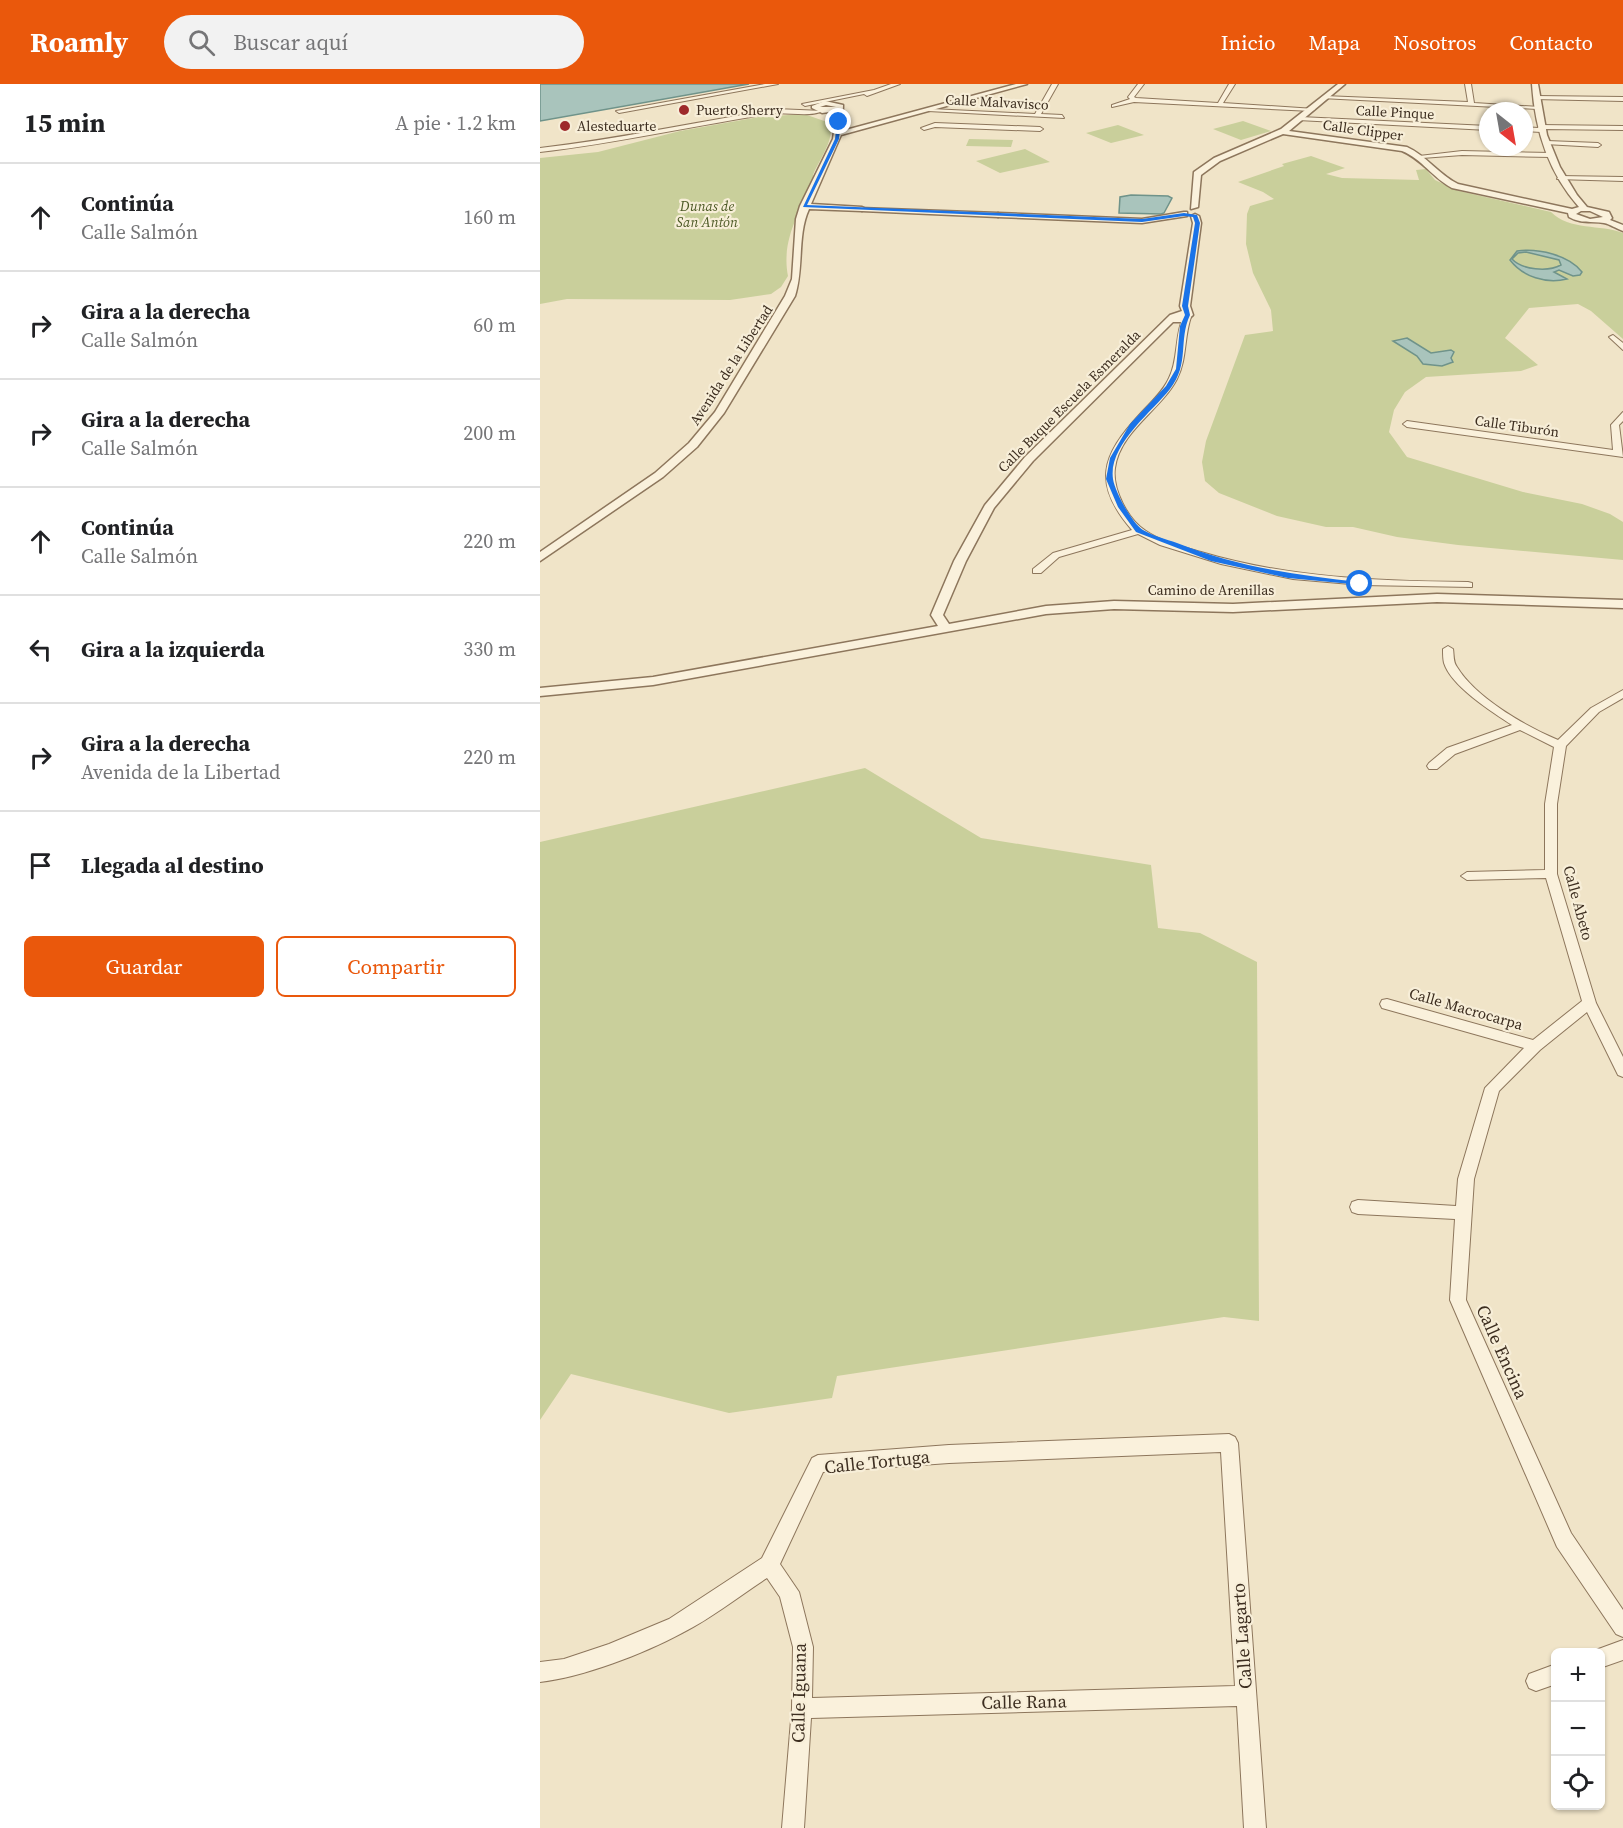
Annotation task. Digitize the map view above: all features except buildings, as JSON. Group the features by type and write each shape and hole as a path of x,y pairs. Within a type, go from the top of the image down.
{"street":[{"path":"619,111 775,84"},
{"path":"540,150 607,142 873,91 897,84"},
{"path":"838,134 931,111 1024,84"},
{"path":"1036,116 1055,84"},
{"path":"1134,100 1131,97 1141,84"},
{"path":"1219,105 1232,84"},
{"name":"Calle Clipper","path":"1282,132 1342,84"},
{"path":"1466,84 1471,105"},
{"path":"1534,84 1541,128 1559,178 1585,209"},
{"path":"764,111 822,107 840,111 873,91"},
{"path":"681,127 782,110 822,107 863,93"},
{"path":"1324,98 1538,107"},
{"path":"1536,98 1623,99"},
{"path":"1114,106 1134,100 1190,107 1219,105 1312,109"},
{"path":"822,107 840,111"},
{"name":"Avenida de la Libertad","path":"540,557 659,475 693,444 719,413 790,296 795,279 797,228 804,206 838,134 840,111"},
{"name":"Calle Malvavisco","path":"931,111 1062,117"},
{"path":"1004,127 1013,115"},
{"name":"Calle Pinque","path":"1300,119 1479,128"},
{"path":"924,128 935,125 1040,129"},
{"path":"1533,128 1623,128"},
{"path":"1282,132 1220,156 1197,174 1199,211 1178,318 1179,369 1168,387 1132,425 1113,458 1109,479 1121,507 1139,531 1214,560 1288,576 1360,584 1468,585"},
{"name":"Calle Clipper","path":"1282,132 1386,145 1422,156"},
{"path":"1547,143 1598,145"},
{"path":"1422,156 1462,153 1551,155"},
{"path":"1422,156 1435,174 1444,182 1455,186 1573,212 1585,209 1597,210 1623,228"},
{"path":"1559,178 1623,179"},
{"path":"804,206 1142,221 1184,214 1181,210 1199,211"},
{"path":"1573,212 1572,215 1578,219 1623,216"},
{"name":"Calle Buque Escuela Esmeralda","path":"945,627 937,615 960,561 989,507 1029,459 1178,318"},
{"path":"1613,337 1623,348"},
{"path":"1620,454 1615,425 1623,415"},
{"name":"Calle Tiburón","path":"1407,424 1620,454"},
{"path":"1037,571 1056,555 1139,531"},
{"name":"Camino de Arenillas","path":"540,692 653,681 1046,610 1114,605 1233,608 1437,598 1623,604"},
{"path":"1448,649 1450,665 1502,714 1539,737 1560,745 1594,710 1623,693"},
{"path":"1433,766 1451,751 1520,726"},
{"name":"Calle Abeto","path":"1560,745 1551,804 1551,874 1590,1003 1623,1071"},
{"path":"1467,876 1551,874"},
{"name":"Calle Encina","path":"1590,1003 1535,1046 1492,1088 1466,1179 1458,1300 1564,1540 1623,1627"},
{"name":"Calle Macrocarpa","path":"1388,1004 1535,1046"},
{"path":"1359,1207 1464,1213"},
{"name":"Calle Tortuga","path":"770,1565 818,1464 949,1454 1230,1443"},
{"name":"Calle Lagarto","path":"1230,1443 1255,1828"},
{"path":"540,1672 564,1669 609,1654 676,1626 770,1565"},
{"name":"Calle Iguana","path":"770,1565 789,1592 803,1647 802,1708 793,1828"},
{"path":"1605,1656 1623,1650"},
{"path":"1536,1681 1551,1676"},
{"name":"Calle Rana","path":"802,1708 1246,1696"}],"green space":[{"name":"Dunas de San Antón","path":"804,114 830,123 831,130 826,150 813,175 815,181 789,238 786,263 788,276 781,287 771,294 730,300 567,299 540,304 540,158 598,152 680,131 759,117"},
{"path":"1243,121 1271,131 1241,140 1213,129"},
{"path":"1118,125 1144,135 1111,143 1086,133"},
{"path":"969,139 1013,140 1011,147 966,146"},
{"path":"1025,149 1050,162 1000,173 976,161"},
{"path":"1311,156 1345,168 1326,174 1342,178 1419,180 1416,170 1426,169 1435,180 1459,191 1551,212 1576,225 1623,233 1623,339 1591,311 1578,304 1529,308 1505,338 1538,365 1521,371 1426,377 1405,392 1394,410 1389,432 1407,457 1523,492 1582,504 1610,514 1623,522 1623,560 1458,545 1397,537 1353,527 1326,527 1277,516 1219,493 1205,481 1202,462 1206,441 1245,335 1273,331 1271,310 1253,273 1246,244 1247,214 1250,206 1274,199 1238,182 1284,166 1282,164"},
{"path":"865,768 981,838 1151,865 1158,928 1200,933 1257,962 1259,1321 1224,1317 837,1376 832,1398 729,1413 571,1374 540,1420 540,842"}],"water":[{"path":"540,84 749,84 540,121"},
{"path":"1131,195 1172,198 1164,213 1161,214 1119,213 1120,197"},
{"path":"1517,251 1543,252 1569,261 1582,272 1580,275 1573,276 1559,270 1554,272 1567,279 1543,280 1521,271 1510,260","holes":["1526,252 1559,260 1561,265 1542,269 1528,268 1512,259 1518,253"]},
{"path":"1407,338 1431,353 1451,350 1454,352 1451,358 1453,362 1442,366 1423,364 1417,356 1393,341"}],"place":[{"name":"Puerto Sherry","path":"684,110"},
{"name":"Alesteduarte","path":"565,126"}],"route":[{"path":"839,122 837,139 804,206 1142,221 1161,220 1184,214 1195,216 1197,223 1185,306 1188,315 1183,326 1179,369 1168,387 1132,425 1113,458 1109,479 1121,507 1139,531 1214,560 1288,576 1360,584"}]}
